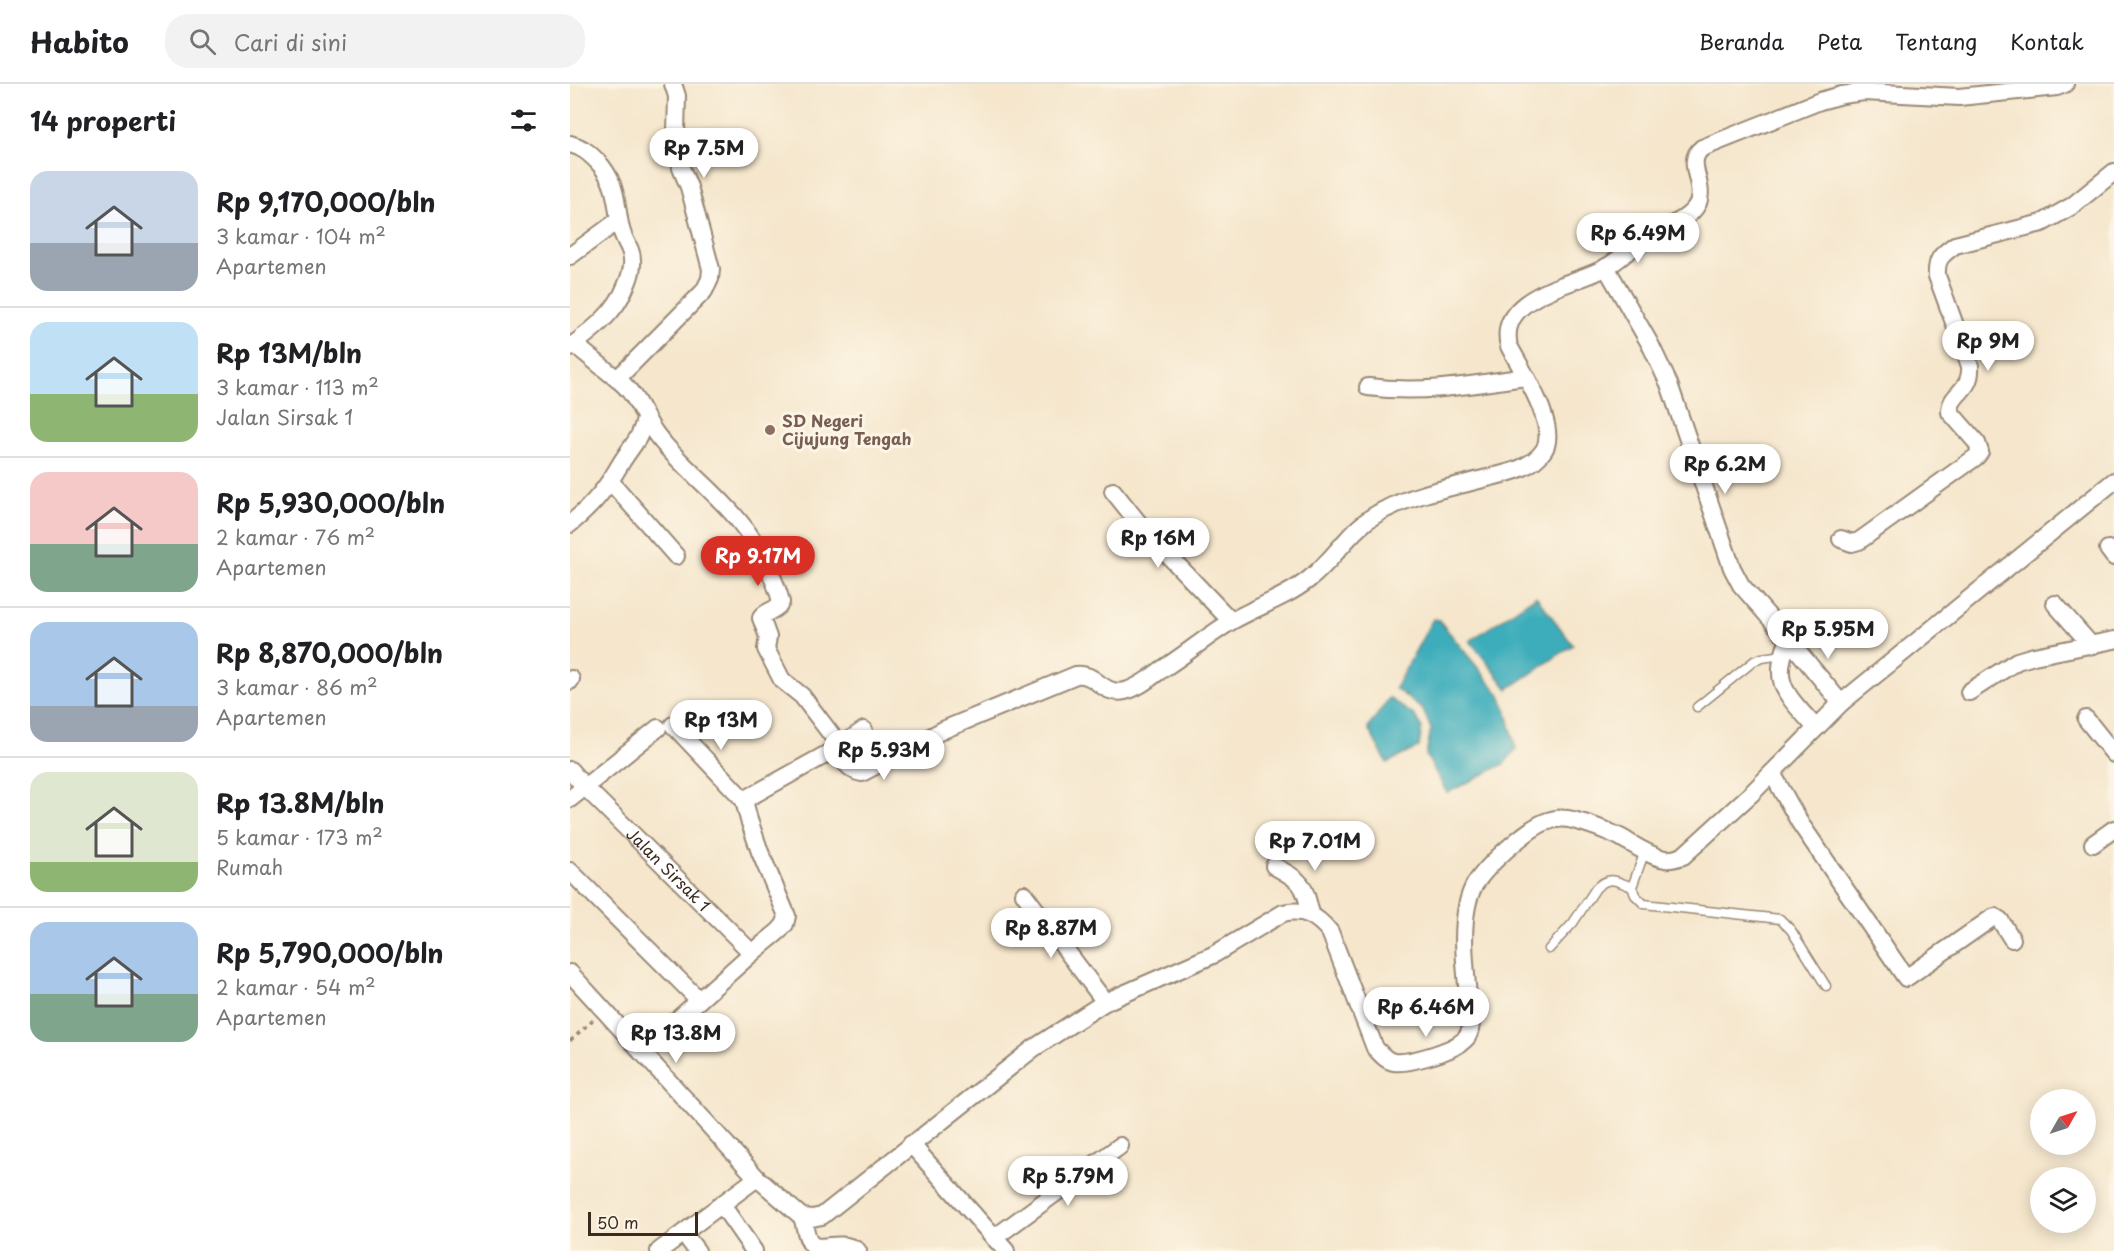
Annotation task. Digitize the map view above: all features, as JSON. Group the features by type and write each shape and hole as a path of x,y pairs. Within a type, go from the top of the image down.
{"street":[{"path":"617,379 704,291 711,279 711,269 697,216 681,168 676,131 677,96 673,84"},
{"path":"570,158 577,146 603,167 611,179 623,238 633,260 625,289 609,314 572,345 625,385 640,405 645,418 658,437 738,519 757,546 773,578 780,602 777,608 764,614 761,618 768,637 766,649 784,682 801,696 852,769 862,772 943,730 1076,675 1089,676 1114,692 1134,688 1231,621 1284,595 1309,579 1329,560 1346,538 1367,519 1389,507 1414,498 1509,473 1536,459 1545,448 1548,434 1545,418 1509,346 1506,334 1509,323 1515,313 1546,291 1606,267 1651,234 1686,217 1694,210 1701,189 1694,156 1702,148 1820,101 1864,92 1959,97 2057,87 2065,84"},
{"path":"1841,538 1852,543 1859,540 1977,457 1980,452 1977,443 1950,412 1952,402 1969,383 1971,375 1970,366 1937,276 1937,263 1944,253 1955,245 2042,223 2072,206 2114,172"},
{"path":"570,256 619,220"},
{"path":"1606,267 1650,344 1669,384 1732,568 1742,585 1841,703"},
{"path":"1368,387 1399,391 1424,390 1525,377"},
{"path":"570,524 589,509 611,482 641,435 645,418"},
{"path":"802,1217 822,1216 1034,1048 1105,1002 1213,955 1283,913 1293,911 1311,914 1326,927 1336,944 1375,1048 1383,1058 1393,1062 1406,1062 1456,1046 1470,1033 1471,1024 1465,959 1465,925 1468,904 1474,886 1497,857 1529,830 1558,818 1585,823 1666,859 1683,856 1772,773 1841,703 2114,481"},
{"path":"611,482 676,556"},
{"path":"1113,491 1145,531 1231,621"},
{"path":"2055,604 2092,646"},
{"path":"1789,639 1782,655 1779,671 1781,682 1795,705 1816,728"},
{"path":"1969,692 2017,661 2114,640"},
{"path":"2086,719 2114,754"},
{"path":"570,799 665,726 744,800 748,820 787,916 785,924 779,931 641,1052"},
{"path":"744,800 837,748 864,730"},
{"name":"Jalan Sirsak 1","path":"570,770 752,953"},
{"path":"1772,773 1821,856 1906,978 1992,918 1998,918 2012,939"},
{"path":"2093,844 2114,829"},
{"path":"1274,866 1301,882 1311,914"},
{"path":"570,871 699,1000"},
{"path":"1024,894 1105,1002"},
{"path":"570,973 757,1178 802,1217 812,1246 824,1250 842,1245 851,1246 858,1251"},
{"path":"911,1144 1006,1251"},
{"path":"994,1238 1120,1146"},
{"path":"659,1251 757,1178"},
{"path":"722,1205 754,1251"},
{"path":"684,1234 697,1251"}],"lane":[{"path":"1698,706 1754,661 1762,657 1782,655"},
{"path":"1645,851 1632,887 1635,895 1644,904 1780,920 1791,930 1826,986"},
{"path":"1549,949 1563,935 1596,888 1603,882 1612,879 1632,887"}],"path":[{"path":"570,1041 605,1009"}],"water":[{"path":"1536,596 1573,645 1508,689 1470,641"},
{"path":"1433,619 1439,620 1499,694 1506,709 1516,749 1504,764 1447,793 1426,755 1431,729 1423,710 1395,688"},
{"path":"1389,698 1415,716 1422,728 1419,747 1387,763 1368,728"}],"place":[{"name":"SD Negeri Cijujung Tengah","path":"770,430"}]}
